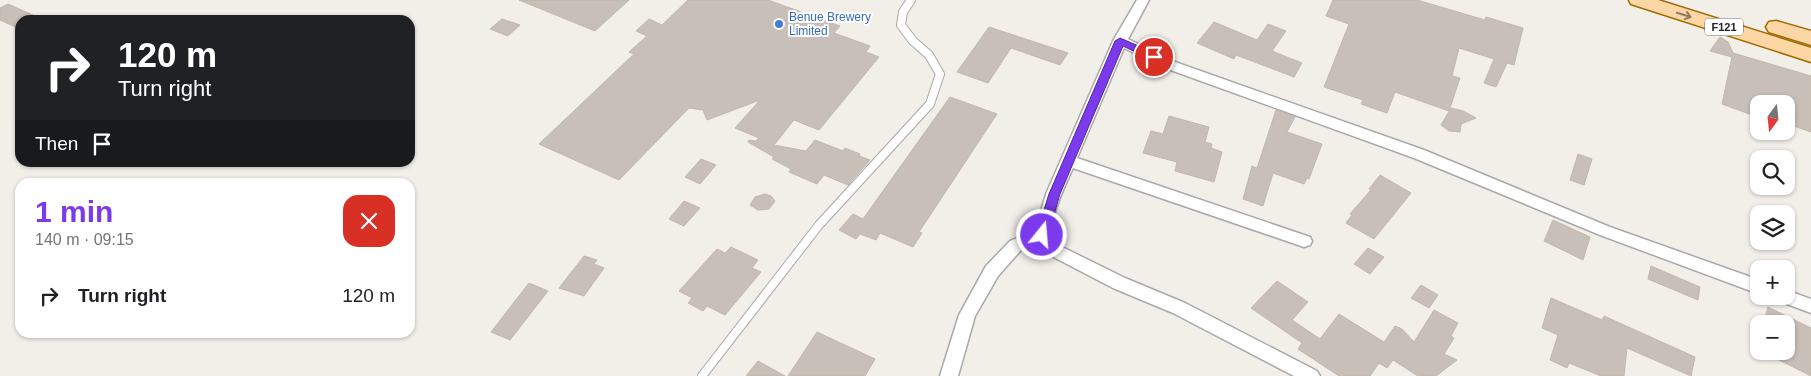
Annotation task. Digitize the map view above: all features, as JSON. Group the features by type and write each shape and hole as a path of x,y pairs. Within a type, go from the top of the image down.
{"main road":[{"name":"F121","path":"1638,0 1811,55"},
{"name":"F121","path":"1686,0 1811,38"}],"street":[{"path":"1143,0 1120,41 1054,194 1042,235 1046,246 1119,283 1178,308 1311,376"},
{"path":"1120,41 1170,65 1419,154 1605,231 1750,284"},
{"path":"1069,161 1304,241"},
{"path":"949,376 967,315 992,271 1016,245 1042,235"},
{"path":"1795,300 1811,306"}],"lane":[{"path":"702,376 819,225 930,104 940,74 929,55 913,41 901,25 903,12 911,0"}],"building":[{"path":"519,0 629,0 595,31"},
{"path":"688,0 768,0 840,26 834,33 870,46 866,52 879,57 819,130 794,120 774,145 806,151 815,140 843,151 845,148 870,160 848,185 824,175 817,184 789,172 791,169 772,159 774,157 748,142 749,140 756,141 759,138 735,128 760,100 707,120 703,110 689,108 619,180 539,144 634,54 629,52 647,36 636,31 649,19 662,25"},
{"path":"1333,0 1417,0 1485,20 1486,17 1523,28 1514,65 1507,63 1496,87 1484,83 1494,59 1459,48 1452,76 1460,78 1449,111 1395,92 1387,113 1361,104 1363,100 1324,87 1349,24 1326,16"},
{"path":"8,4 33,15 15,15 15,27 0,20 0,8"},
{"path":"502,19 520,25 508,36 490,29"},
{"path":"1214,22 1257,40 1268,24 1286,31 1272,51 1302,63 1294,77 1236,55 1234,59 1197,43"},
{"path":"989,27 1068,53 1060,65 1011,48 988,83 957,72"},
{"path":"1720,37 1728,42 1733,53 1811,76 1811,132 1795,126 1795,95 1750,95 1750,114 1722,104 1732,57 1710,51"},
{"path":"950,97 997,114 919,232 922,233 913,247 880,233 876,240 860,234 856,239 839,230 853,214 863,219"},
{"path":"1451,108 1463,111 1476,118 1461,124 1460,132 1449,131 1441,125"},
{"path":"1276,110 1295,117 1287,132 1322,144 1309,179 1307,178 1304,184 1273,173 1263,206 1243,199 1252,166 1257,168"},
{"path":"1169,116 1209,127 1205,142 1212,144 1211,148 1222,152 1214,182 1175,171 1177,162 1143,153 1151,131 1163,134"},
{"path":"1578,154 1592,159 1584,185 1570,180"},
{"path":"701,159 716,165 700,184 685,177"},
{"path":"1380,175 1411,193 1374,239 1346,223 1352,215 1350,214 1371,190 1369,189"},
{"path":"765,194 771,196 775,201 769,209 758,210 750,205 755,197"},
{"path":"684,201 700,208 684,226 669,219"},
{"path":"1553,220 1590,237 1583,260 1544,241"},
{"path":"731,247 758,260 752,268 761,272 725,315 707,306 703,311 688,303 692,298 679,291 717,249 725,253"},
{"path":"1368,248 1384,257 1370,274 1354,264"},
{"path":"584,256 597,260 594,264 604,268 584,296 559,288"},
{"path":"1651,266 1700,287 1698,300 1648,279"},
{"path":"1277,281 1308,302 1292,320 1320,339 1339,314 1384,342 1395,326 1402,329 1414,342 1434,310 1458,323 1451,336 1454,338 1444,354 1457,360 1436,376 1418,376 1393,360 1387,368 1379,363 1370,376 1339,376 1298,349 1302,343 1251,308"},
{"path":"529,283 548,291 510,340 491,332"},
{"path":"1421,285 1438,295 1429,308 1411,298"},
{"path":"1551,298 1602,320 1604,316 1695,357 1691,376 1627,348 1624,376 1601,376 1569,363 1567,368 1550,360 1558,335 1542,328"},
{"path":"1768,307 1784,315 1766,315"},
{"path":"1795,320 1811,328 1811,376 1779,360 1795,360"},
{"path":"817,332 875,359 865,376 788,376"},
{"path":"758,361 785,376 746,376"}],"place":[{"name":"Benue Brewery Limited","path":"779,24"}],"route":[{"path":"1042,235 1054,194 1120,41 1154,57"}]}
